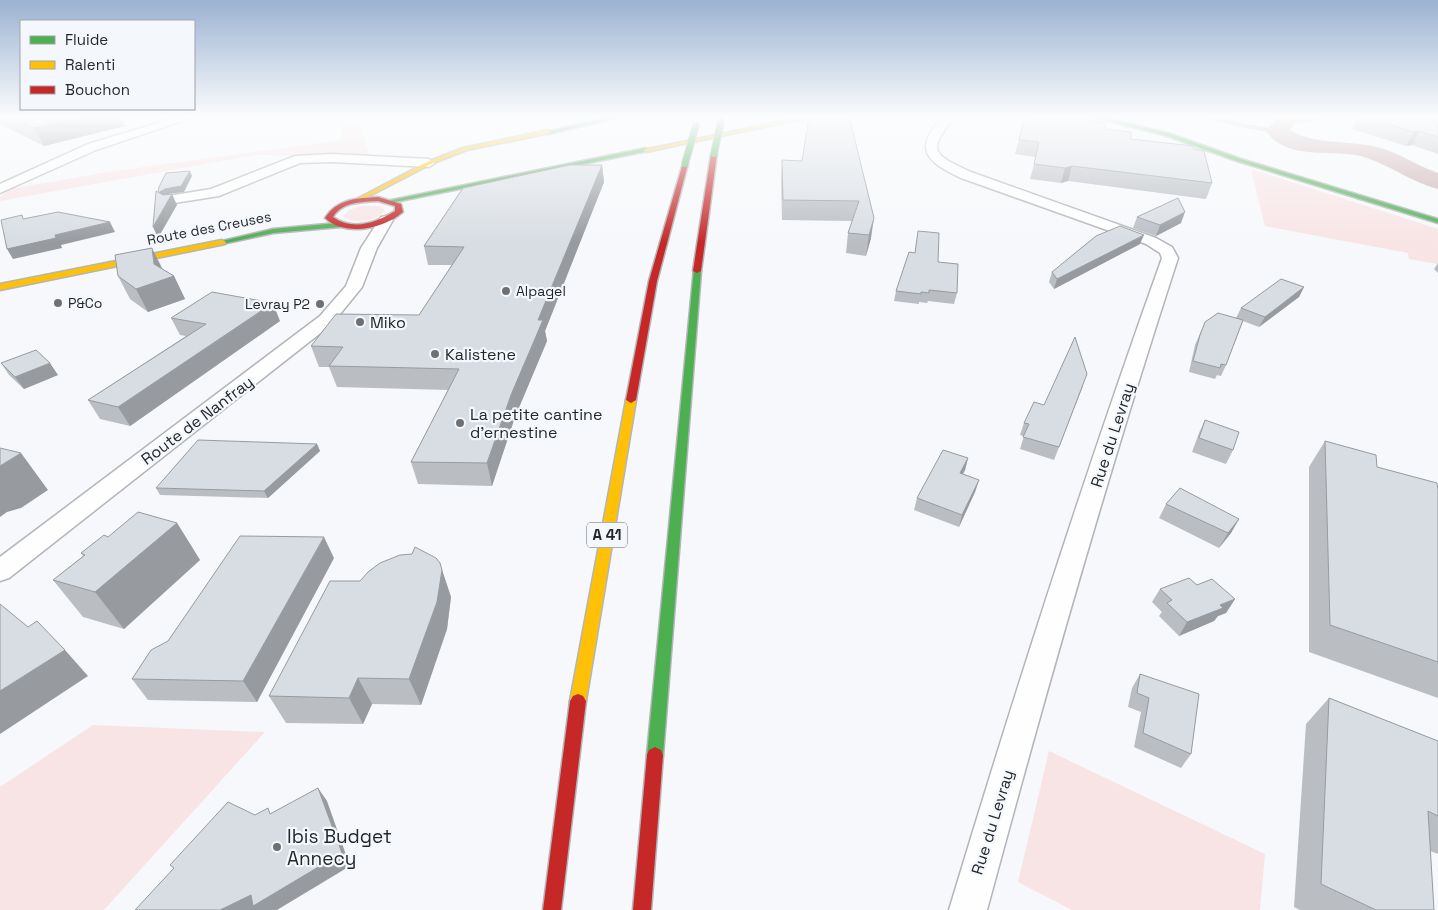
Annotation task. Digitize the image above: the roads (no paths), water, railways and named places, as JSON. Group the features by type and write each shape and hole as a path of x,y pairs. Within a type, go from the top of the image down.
{"main road":[{"path":"356,202 429,162 440,158"},
{"path":"356,202 389,200 468,187 607,158"},
{"name":"A 41","path":"552,910 580,685 653,281 687,158"},
{"path":"642,910 693,295 713,158"},
{"path":"1235,158 1438,221"},
{"path":"389,200 392,187 414,170"},
{"path":"401,179 403,186 409,190 434,192"},
{"path":"393,216 468,187"},
{"path":"389,200 399,205 393,216"},
{"name":"Route des Creuses","path":"0,280 313,215 356,202"},
{"path":"334,210 330,218 345,225"},
{"name":"Route des Creuses","path":"0,287 299,226 345,225 393,216"}],"street":[{"path":"0,189 69,158"},
{"path":"168,200 214,193 282,164 299,159 317,158"},
{"path":"343,158 429,162"},
{"name":"Rue du Levray","path":"939,158 948,166 966,175 1151,241 1166,250 1170,258 1135,360 1029,698 968,910"},
{"name":"Route de Nanfray","path":"0,571 332,314 354,287 370,242 393,216"},
{"path":"345,225 370,242"}],"waterway":[{"path":"1387,158 1438,181"}],"place":[{"name":"Alpagel","path":"506,291"},
{"name":"P&Co","path":"58,303"},
{"name":"Levray P2","path":"320,304"},
{"name":"Miko","path":"360,322"},
{"name":"Kalistene","path":"435,354"},
{"name":"La petite cantine d'ernestine","path":"460,423"},
{"name":"Ibis Budget Annecy","path":"277,847"}]}
